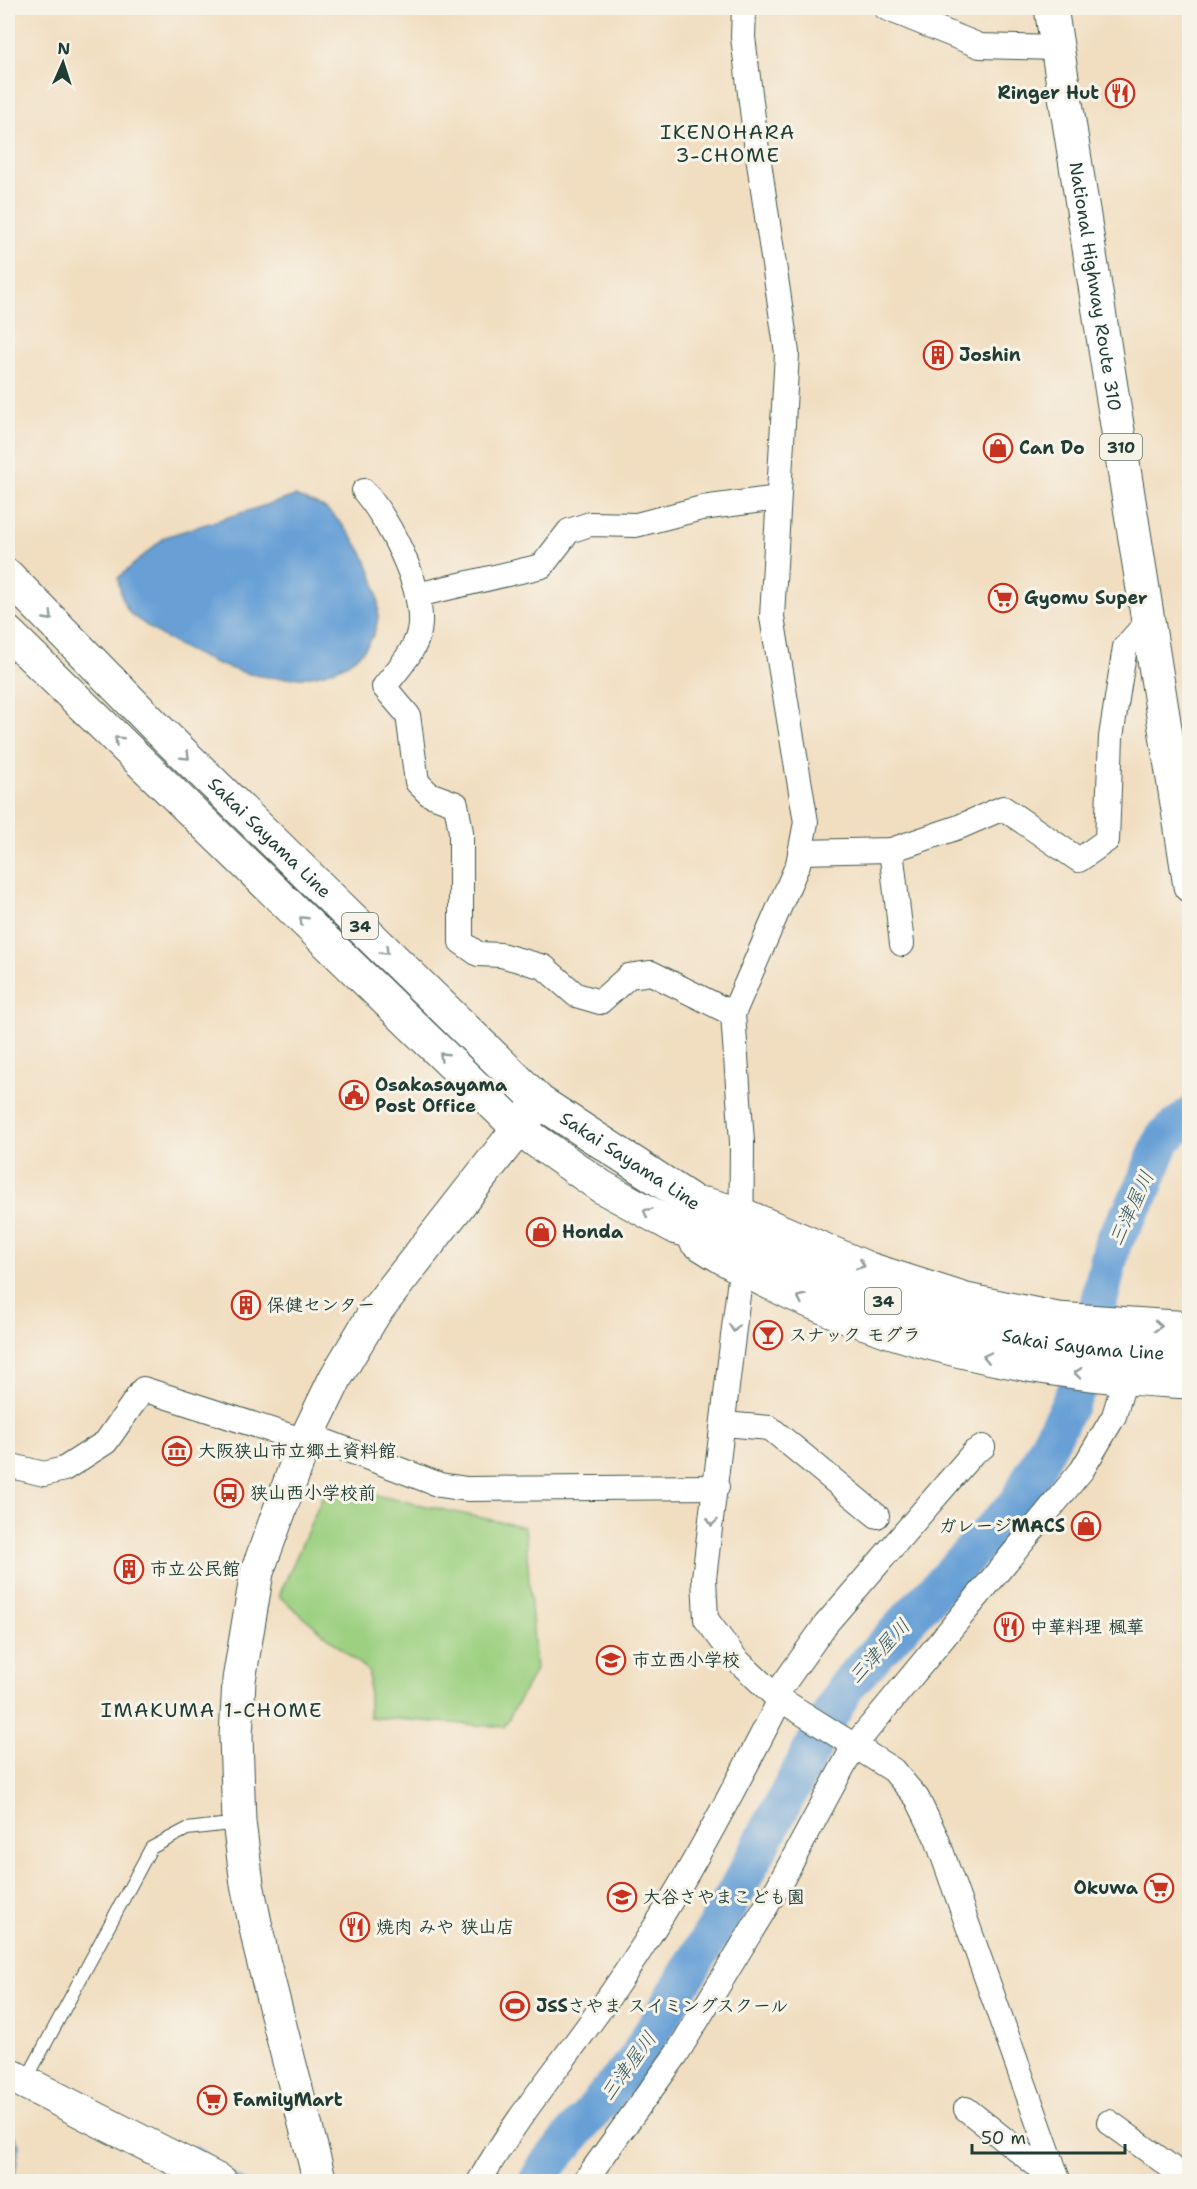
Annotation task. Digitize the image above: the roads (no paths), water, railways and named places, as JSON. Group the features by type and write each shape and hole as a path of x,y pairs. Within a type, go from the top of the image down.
{"main road":[{"name":"National Highway Route 310","path":"1051,8 1190,886"},
{"name":"Sakai Sayama Line","path":"8,576 159,730 540,1102 683,1214"},
{"name":"Sakai Sayama Line","path":"8,633 519,1129 602,1187 683,1214 741,1242 864,1295 1037,1355 1102,1350 1190,1355"},
{"path":"320,2181 261,1952 247,1884 239,1822 236,1737 246,1629 257,1572 306,1438 336,1377 375,1312 540,1102"},
{"path":"741,1242 880,1272 966,1300 1057,1319 1190,1328"},
{"path":"1037,1355 1119,1378 1190,1382"},
{"path":"16,2078 221,2181"}],"street":[{"path":"744,8 743,37 754,130 786,336 772,617 806,822 798,864 733,1014 741,1142 741,1242 724,1424 704,1578 706,1619 736,1659 778,1698 893,1770 917,1798 937,1839 1058,2181"},
{"path":"886,8 980,46 1058,48"},
{"path":"364,491 382,513 417,595 421,626 409,656 384,687 408,715 417,782 429,794 456,804 462,832 461,942 478,954 501,955 544,967 576,995 600,1002 629,976 651,973 733,1014"},
{"path":"417,595 542,566 568,531 590,524 636,525 702,508 778,498"},
{"path":"800,852 891,850 959,827 1003,808 1079,860 1107,840 1111,737 1125,647 1148,621"},
{"path":"891,850 902,944"},
{"path":"584,2181 676,2055 778,1887 850,1743 1082,1470 1114,1416 1119,1378"},
{"path":"8,1465 44,1474 64,1469 106,1442 142,1389 306,1438 440,1485 467,1489 717,1487"},
{"path":"724,1424 770,1428 877,1516"},
{"path":"479,2181 499,2146 615,1990 659,1923 713,1830 778,1698 833,1615 974,1452 983,1447"},
{"path":"966,2109 1058,2181"},
{"path":"1109,2122 1190,2181"}],"lane":[{"path":"16,2078 151,1848 187,1829 239,1822"}],"water":[{"path":"295,496 321,506 332,514 354,540 370,569 378,604 376,627 368,645 354,659 336,669 315,675 292,678 252,675 188,651 159,634 129,612 123,600 118,578 165,537"},
{"path":"8,2123 19,2145 14,2181 8,2181"}],"waterway":[{"name":"三津屋川","path":"537,2182 545,2168 635,2061 726,1910 846,1686 1018,1502 1079,1386 1113,1242 1140,1195 1163,1138 1190,1116"},
{"path":"195,2149 209,2158"},
{"path":"230,2175 242,2182"}],"place":[{"name":"Ringer Hut","path":"1120,93"},
{"name":"Joshin","path":"938,355"},
{"name":"Can Do","path":"998,448"},
{"name":"Gyomu Super","path":"1003,598"},
{"name":"Osakasayama Post Office","path":"354,1095"},
{"name":"Honda","path":"541,1232"},
{"name":"保健センター","path":"246,1305"},
{"name":"スナック モグラ","path":"768,1335"},
{"name":"大阪狭山市立郷土資料館","path":"177,1451"},
{"name":"狭山西小学校前","path":"229,1493"},
{"name":"ガレージMACS","path":"1086,1526"},
{"name":"市立公民館","path":"129,1569"},
{"name":"中華料理 楓華","path":"1009,1627"},
{"name":"市立西小学校","path":"611,1660"},
{"name":"Okuwa","path":"1159,1888"},
{"name":"大谷さやまこども園","path":"622,1897"},
{"name":"焼肉 みや 狭山店","path":"355,1927"},
{"name":"JSSさやま スイミングスクール","path":"515,2006"},
{"name":"FamilyMart","path":"212,2100"}],"district":[{"name":"IKENOHARA 3-CHOME","path":"728,144"},
{"name":"IMAKUMA 1-CHOME","path":"212,1710"}]}
